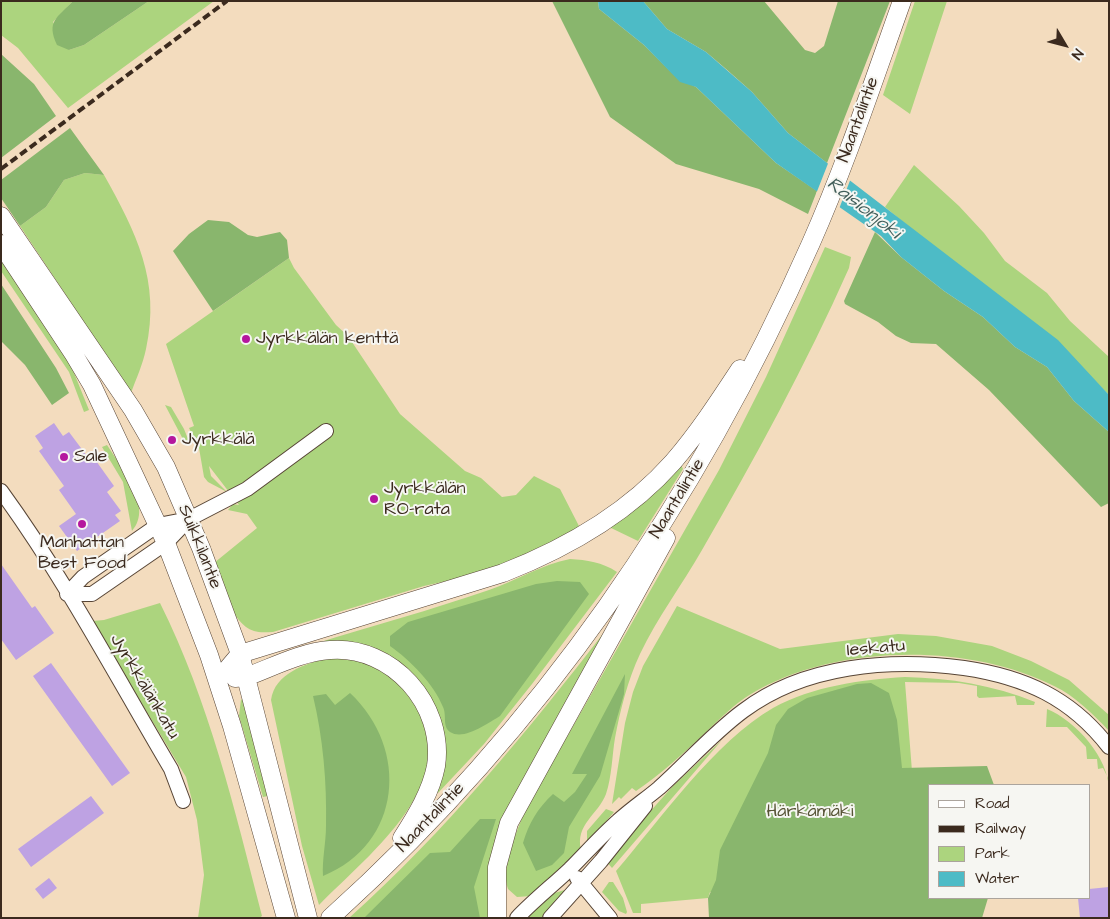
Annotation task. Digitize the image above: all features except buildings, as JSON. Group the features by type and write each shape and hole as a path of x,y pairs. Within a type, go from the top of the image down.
{"main road":[{"name":"Naantalintie","path":"330,918 378,873 481,765 560,671 621,589 663,526 708,449 780,309 810,244 854,136 902,1"},
{"name":"Suikkilantie","path":"1,216 150,438 166,467 189,519 240,654 308,918"},
{"name":"Suikkilantie","path":"1,244 92,385 166,543 218,680 261,824 286,918"},
{"path":"218,680 240,654 503,573 538,559 590,532 626,505 672,463 717,404 780,309"},
{"path":"497,918 497,867 509,823 651,568 708,449"},
{"path":"218,680 246,677 312,653 346,651 362,654 389,665 402,674 419,694 431,715 435,730 436,767 432,782 414,820 378,873"}],"street":[{"path":"67,594 82,577 158,525 189,519 247,489 326,431"},
{"name":"Jyrkkälänkatu","path":"1,492 30,530 171,769 183,801"},
{"path":"67,594 92,594 166,543 189,519"},
{"name":"Ieskatu","path":"516,918 569,870 617,822 659,788 732,719 764,697 794,683 855,667 933,664 1007,678 1039,688 1063,701 1087,722 1109,748"},
{"name":"Ieskatu","path":"550,918 582,884 659,788"},
{"path":"569,870 610,918"}],"green space":[{"path":"1,1 73,1 53,22 69,50 84,45 149,1 214,1 68,108 18,48 1,35"},
{"path":"73,1 149,1 84,45 69,50 57,45 53,25 58,16"},
{"path":"552,1 598,1 599,9 644,45 676,77 696,87 776,163 817,191 808,214 759,189 676,164 610,117"},
{"path":"643,1 764,1 805,50 815,53 824,46 838,1 890,1 827,163 788,133 752,92 706,52 667,29"},
{"path":"915,1 947,1 910,114 883,95"},
{"path":"1,54 34,84 56,116 1,158"},
{"path":"70,128 104,175 85,173 64,180 46,207 20,226 1,198 1,180"},
{"path":"914,165 959,206 984,233 1005,261 1047,293 1070,321 1109,357 1109,395 1091,377 885,207"},
{"path":"85,173 104,175 135,237 148,279 150,324 145,355 131,393 20,226 46,207 64,180"},
{"path":"208,220 229,222 248,235 257,237 280,232 287,240 289,258 213,311 173,251 189,234"},
{"path":"875,232 901,257 944,291 983,317 1015,347 1047,367 1074,401 1109,432 1109,503 1101,507 989,390 936,344 911,343 896,336 878,322 845,304 844,301"},
{"path":"825,247 851,257 849,268 798,376 702,550 654,627 640,654 628,684 622,706 606,794 584,826 580,841 581,850 531,896 517,897 508,889 506,870 511,848 527,807 719,470 766,377"},
{"path":"289,258 294,268 336,325 348,336 400,414 465,471 481,478 502,497 516,495 534,476 560,489 580,528 550,548 478,574 424,586 273,632 256,632 246,627 233,612 228,602 214,563 257,528 247,514 228,510 233,504 239,505 209,466 211,476 227,492 208,482 204,477 199,448 189,428 194,426 166,344"},
{"path":"1,259 70,363 89,410 84,412 69,372 1,271"},
{"path":"1,284 56,368 69,393 52,405 25,365 1,341"},
{"path":"165,405 171,407 184,429 190,444 185,443"},
{"path":"107,445 127,475 137,499 138,521 132,531 123,482 102,447"},
{"path":"681,465 683,469 638,541 609,527"},
{"path":"570,559 594,562 617,572 484,744 438,793 436,791 440,771 408,670 386,653 365,645 342,643 314,644 467,597 549,565"},
{"path":"557,581 580,582 589,594 500,716 469,733 456,734 450,732 445,724 443,707 434,690 413,665 390,646 390,636 408,622 536,584"},
{"path":"160,603 193,678 207,717 242,836 262,916 259,918 198,918 204,875 197,820 186,777 92,621 104,620"},
{"path":"677,606 780,649 898,634 936,636 992,646 1031,661 1069,680 1109,715 1109,731 1069,695 1054,686 1020,672 982,662 942,656 901,655 860,658 821,665 784,677 751,694 733,707 654,778 636,791 632,788 621,799 619,797 612,804 625,723 633,692 643,666"},
{"path":"606,630 513,799 490,918 349,918 419,851 452,816 546,706"},
{"path":"328,658 354,660 371,664 386,671 395,678 410,698 425,728 428,757 421,785 406,812 364,862 319,905 302,846 271,700 278,683 285,676 310,663"},
{"path":"625,674 624,694 600,776 569,827 564,853 552,865 536,871 523,843 528,829 542,805 553,794 564,802 575,792 587,774 572,774"},
{"name":"Härkämäki","path":"905,677 938,679 987,687 1035,702 1034,705 1017,705 1015,696 979,698 977,696 977,686 959,683 905,682 913,784 928,899 963,918 710,892 708,898 641,904 641,913 633,913 616,871 689,783 730,740 751,722 788,700 820,689 871,680"},
{"name":"Härkämäki","path":"871,683 889,693 897,720 902,768 987,766 994,784 928,784 928,899 988,899 982,918 709,918 708,898 716,880 720,850 768,753 776,725 788,709 807,698 857,684"},
{"path":"350,693 369,716 382,741 389,767 389,794 382,819 369,842 349,861 323,876 326,793 322,744 313,696 326,694 335,705"},
{"path":"241,699 268,796 263,797 239,716"},
{"path":"1047,709 1069,722 1089,742 1097,753 1107,775 1103,768 1098,769 1097,759 1087,759 1086,747 1067,727 1046,727"},
{"path":"722,740 612,868 606,861 672,787"},
{"path":"606,809 614,812 587,844 587,831"},
{"path":"480,819 496,819 474,887 480,918 364,918 430,853 450,852"},
{"path":"609,882 613,882 623,898 626,914 619,911 602,892"},
{"path":"568,889 544,918 524,918 551,894"}],"water":[{"name":"Raisionjoki","path":"598,1 643,1 667,29 706,52 752,92 788,133 1058,340 1109,395 1109,432 1074,401 1047,367 1015,347 983,317 944,291 901,257 881,236 776,163 696,87 680,82 644,45 599,9"}],"pier":[{"path":"829,161 851,178 839,209 816,194"}],"railway":[{"path":"1,169 227,1"}],"place":[{"name":"Jyrkkälän kenttä","path":"246,339"},
{"name":"Jyrkkälä","path":"172,440"},
{"name":"Sale","path":"64,457"},
{"name":"Jyrkkälän RO-rata","path":"374,499"},
{"name":"Manhattan Best Food","path":"82,524"}]}
